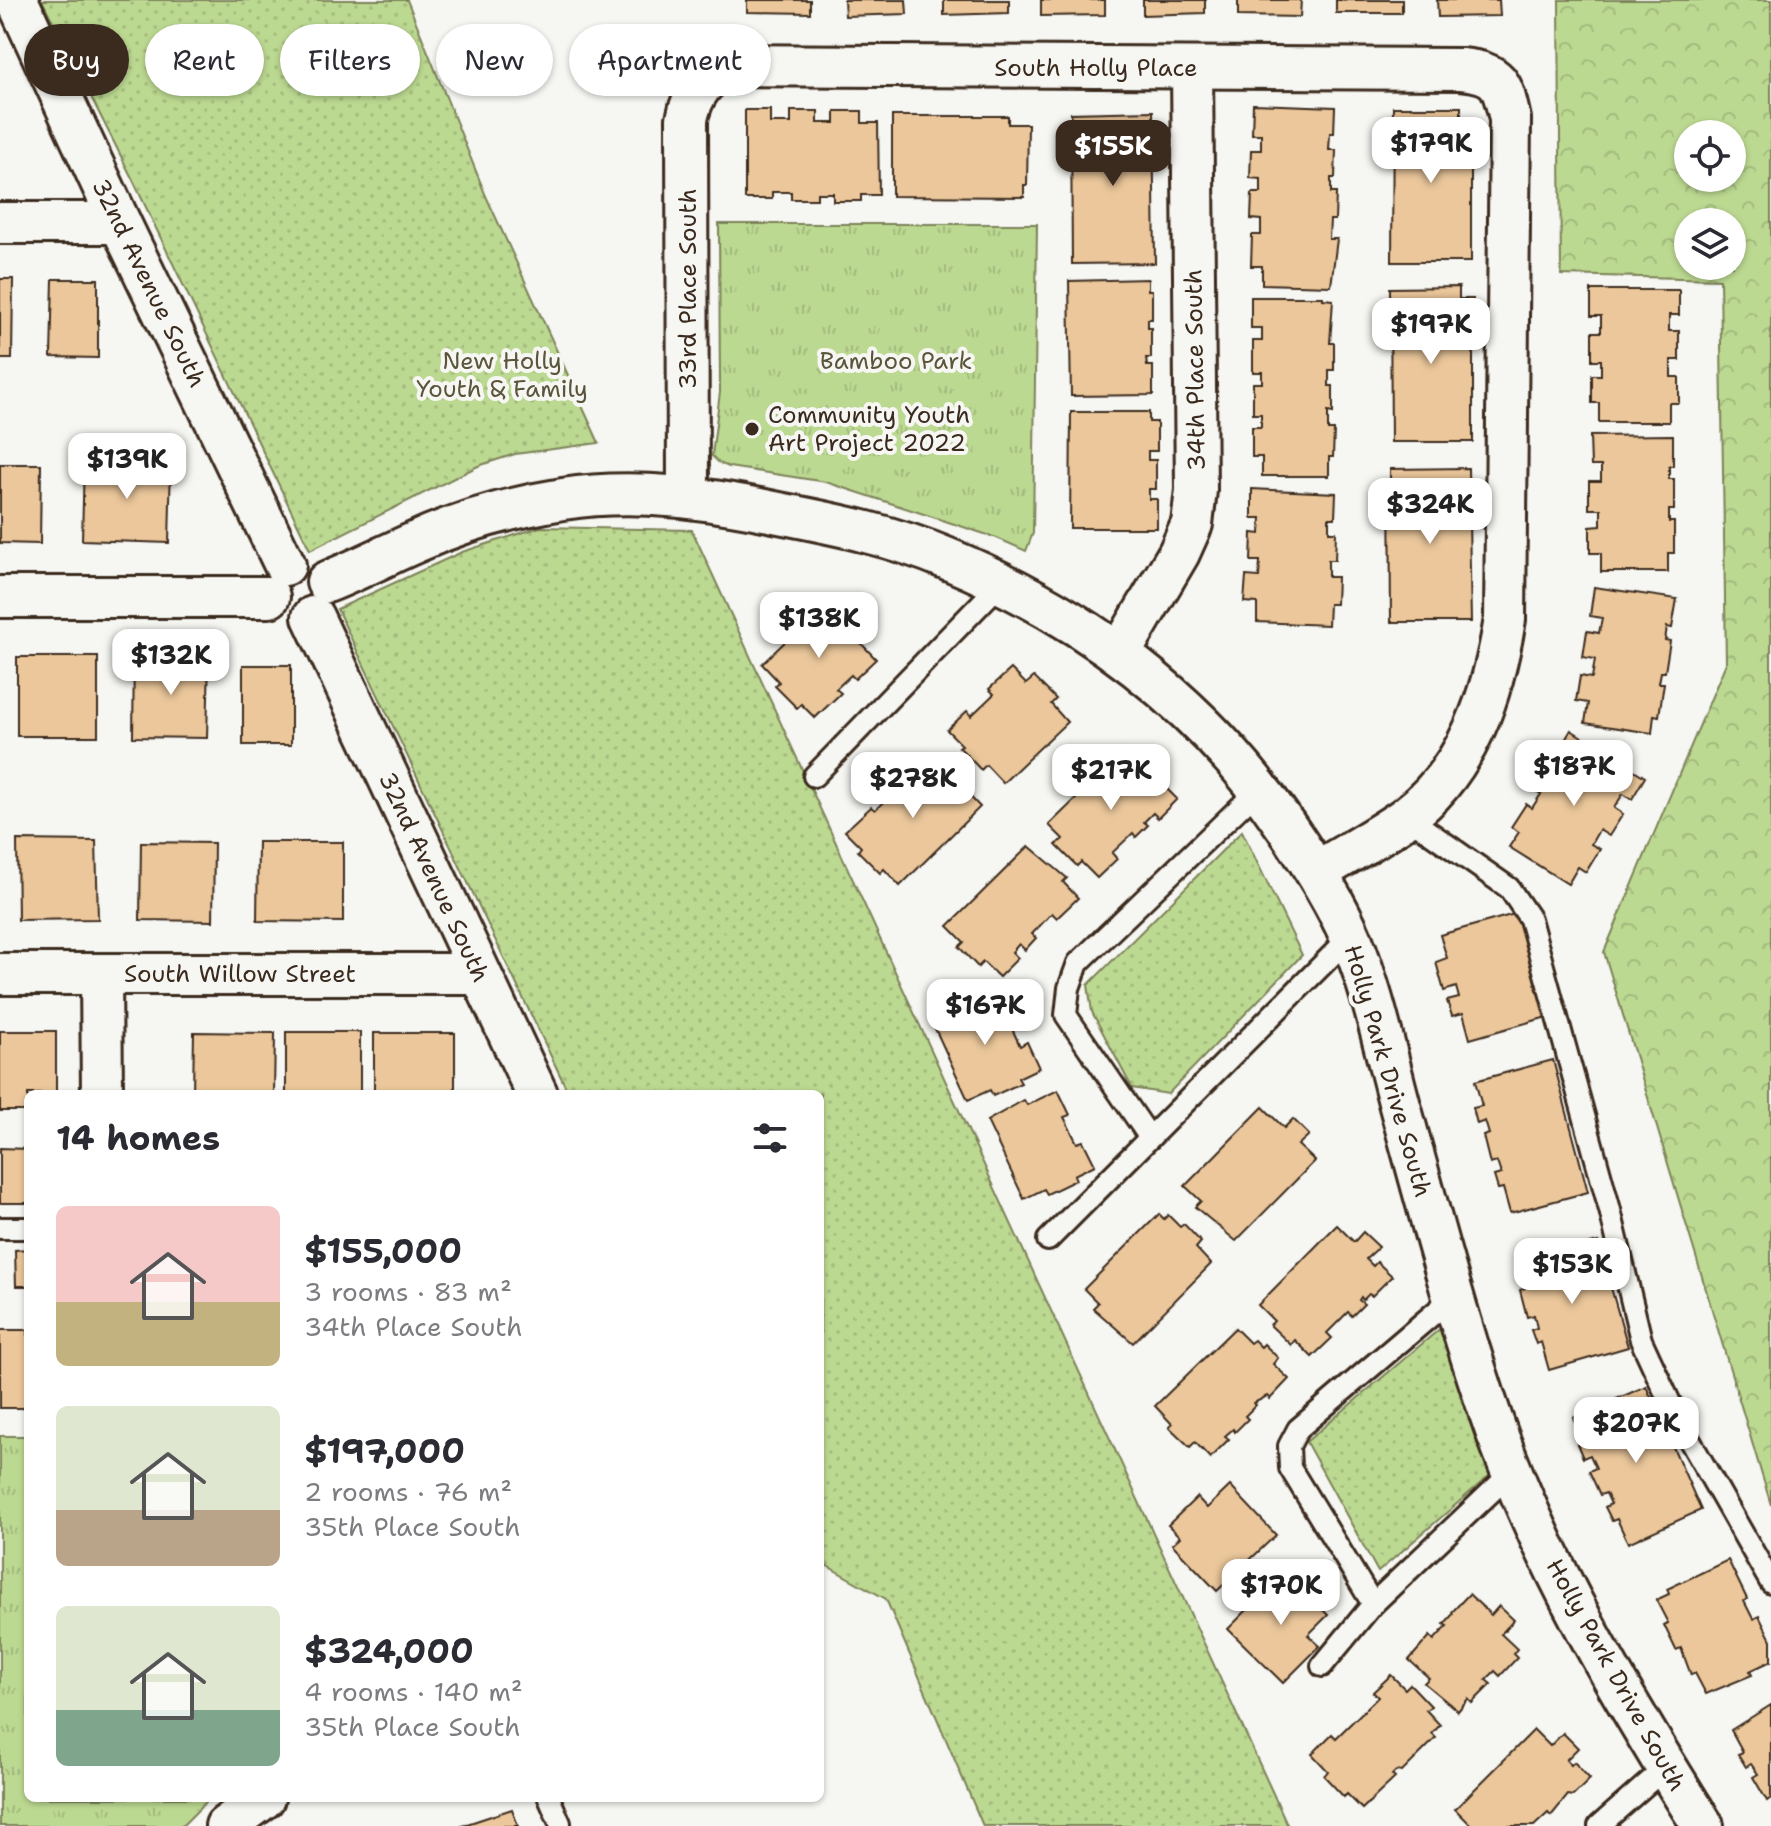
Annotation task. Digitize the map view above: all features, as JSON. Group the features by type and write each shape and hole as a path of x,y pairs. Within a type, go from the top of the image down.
{"street":[{"name":"32nd Avenue South","path":"17,0 120,223 277,581"},
{"name":"South Holly Place","path":"771,65 1461,69 1486,71 1495,79 1504,94 1510,119 1505,619 1498,663 1486,701 1463,754 1440,785 1406,816"},
{"name":"34th Place South","path":"1120,653 1179,553 1192,524 1195,502 1192,69"},
{"name":"33rd Place South","path":"688,496 687,119 694,96"},
{"path":"0,223 120,223"},
{"name":"Holly Park Drive South","path":"320,599 419,540 477,519 566,499 619,495 688,496 850,527 945,557 1060,614 1120,653 1209,730 1260,788 1317,872 1350,937 1371,997 1452,1298 1511,1473 1581,1618 1703,1826"},
{"path":"0,597 277,581 305,562 322,573 320,599 304,620 286,618 278,613 277,581"},
{"name":"32nd Avenue South","path":"320,599 479,974 535,1090"},
{"path":"1317,872 1406,816"},
{"name":"South Willow Street","path":"0,974 479,974"},
{"path":"101,974 102,1090"},
{"path":"226,1826 259,1802"}],"lane":[{"path":"814,776 1001,583"},
{"path":"1150,1138 1066,1015 1069,988 1078,963 1260,788"},
{"path":"1406,816 1509,888 1530,919 1610,1210 1641,1340 1677,1418 1771,1583"},
{"path":"1048,1240 1350,937"},
{"path":"0,1228 24,1228"},
{"path":"1373,1604 1290,1468 1289,1446 1298,1429 1452,1298"},
{"path":"1322,1666 1373,1604 1511,1473"},
{"path":"1599,1826 1666,1767"},
{"path":"551,1802 560,1823"}],"green space":[{"name":"New Holly Youth & Family","path":"42,0 407,0 417,24 280,24 280,96 420,96 420,32 436,72 436,96 446,96 486,196 599,443 515,454 478,466 310,550 91,96 129,96 129,24 54,24"},
{"path":"1559,0 1771,0 1771,1505 1604,952 1726,663 1720,280 1746,280 1746,208 1674,208 1674,278 1561,275"},
{"name":"Bamboo Park","path":"719,224 1037,224 1033,533 1026,551 997,538 826,482 729,467 712,456 720,392"},
{"path":"540,527 692,530 1288,1826 983,1826 886,1599 824,1564 824,1090 567,1090 337,609 462,552"},
{"path":"1242,831 1302,955 1168,1094 1132,1088 1092,1012 1088,985"},
{"path":"1442,1327 1497,1469 1378,1572 1306,1442"},
{"path":"0,1436 24,1436 24,1802 206,1802 182,1826 0,1826"}],"building":[{"path":"747,0 810,0 810,13 747,12"},
{"path":"844,0 906,0 907,14 845,16"},
{"path":"944,0 1009,0 1009,13 944,15"},
{"path":"1041,0 1105,0 1105,15 1041,16"},
{"path":"1143,0 1205,0 1205,13 1143,15"},
{"path":"1238,0 1301,0 1300,17 1238,16"},
{"path":"1336,0 1402,0 1402,13 1336,13"},
{"path":"1437,0 1499,0 1500,16 1438,17"},
{"path":"1253,104 1335,107 1334,133 1330,133 1329,150 1336,150 1335,178 1331,178 1331,193 1336,193 1335,220 1330,220 1329,239 1337,239 1331,286 1262,284 1262,266 1251,266 1252,235 1261,235 1261,220 1251,219 1252,193 1261,193 1261,179 1250,178 1251,150 1261,150 1261,134 1252,134"},
{"path":"1393,107 1461,107 1461,118 1471,118 1471,262 1392,262"},
{"path":"745,110 770,110 770,123 791,123 791,111 818,111 818,123 835,123 835,111 862,111 862,123 878,123 879,195 861,195 861,201 833,201 833,193 817,193 817,199 791,199 791,192 772,192 772,199 745,199"},
{"path":"1153,111 1155,263 1072,264 1071,113"},
{"path":"892,116 1008,116 1008,124 1028,124 1024,197 892,196"},
{"path":"0,279 13,279 12,359 0,359"},
{"path":"53,279 98,279 98,358 51,357"},
{"path":"1148,279 1148,290 1152,290 1152,319 1148,319 1151,358 1146,358 1147,366 1153,366 1153,395 1071,396 1069,281"},
{"path":"1459,287 1459,299 1473,299 1473,442 1391,442 1390,288"},
{"path":"1591,290 1679,290 1679,315 1669,315 1669,331 1679,331 1679,360 1671,360 1671,377 1679,377 1679,403 1669,403 1669,422 1599,422 1599,403 1592,403 1592,375 1601,375 1601,360 1592,360 1592,332 1601,332 1601,316 1591,316"},
{"path":"1251,297 1323,297 1333,300 1330,343 1334,343 1334,370 1329,370 1329,386 1333,386 1333,413 1328,412 1328,430 1334,430 1329,476 1262,476 1262,457 1252,457 1252,427 1261,427 1261,414 1253,414 1253,383 1262,383 1262,372 1253,372 1253,341 1262,341 1262,328 1251,328"},
{"path":"1071,412 1149,412 1149,422 1157,422 1157,451 1148,451 1148,460 1156,460 1156,489 1149,489 1149,499 1157,499 1157,528 1070,528"},
{"path":"1673,435 1673,466 1669,466 1669,479 1674,479 1674,510 1669,510 1669,522 1674,522 1674,553 1668,553 1668,572 1601,572 1601,553 1590,553 1590,527 1601,526 1601,509 1589,509 1589,481 1601,481 1601,466 1591,466 1590,436"},
{"path":"84,460 171,462 169,543 82,540"},
{"path":"0,464 41,464 40,544 0,543"},
{"path":"1468,468 1471,622 1391,622 1390,469"},
{"path":"1252,489 1336,493 1335,518 1329,518 1329,532 1336,532 1335,560 1328,560 1328,577 1337,577 1336,604 1329,604 1328,625 1257,622 1257,603 1244,602 1246,576 1259,577 1260,561 1251,561 1252,533 1260,534 1261,518 1252,518"},
{"path":"1594,587 1677,599 1672,628 1667,627 1665,640 1670,641 1665,672 1661,672 1659,683 1664,683 1659,716 1654,715 1652,733 1585,723 1588,703 1576,701 1580,676 1592,678 1595,659 1583,657 1587,631 1599,633 1602,618 1590,616"},
{"path":"826,602 842,619 849,612 865,629 856,638 876,659 855,679 851,675 836,689 841,693 815,718 801,704 797,708 775,686 779,682 762,664"},
{"path":"134,656 209,658 207,738 133,737"},
{"path":"17,657 98,657 98,736 17,736"},
{"path":"243,665 291,665 291,745 243,745"},
{"path":"1011,669 1026,684 1034,677 1056,699 1051,704 1067,722 1003,783 986,765 981,770 947,730 967,711 971,716 994,694 989,689"},
{"path":"1571,730 1645,777 1632,799 1623,794 1614,808 1623,814 1609,836 1599,830 1591,844 1600,849 1586,872 1578,867 1568,884 1509,847 1519,832 1511,827 1526,804 1532,808 1541,794 1534,790 1549,767 1556,771 1565,757 1558,752"},
{"path":"1126,750 1140,763 1150,754 1163,768 1151,780 1159,789 1163,785 1177,799 1158,818 1153,813 1144,822 1148,825 1136,837 1133,833 1112,853 1117,859 1097,878 1081,862 1077,866 1056,845 1063,839 1049,825"},
{"path":"925,753 947,776 952,771 967,785 963,789 980,807 900,886 884,869 880,873 858,851 861,847 845,831 871,807 875,810 901,785 897,780"},
{"path":"17,840 96,841 98,919 18,920"},
{"path":"141,842 214,843 213,921 140,920"},
{"path":"258,842 343,842 343,922 257,921"},
{"path":"1029,846 1067,878 1063,882 1078,898 1057,918 1052,913 1032,934 1036,938 1025,950 1019,944 1012,952 1018,958 999,977 983,962 978,967 959,947 964,942 948,926"},
{"path":"1518,913 1547,1017 1470,1039 1463,1013 1452,1016 1447,1001 1459,998 1456,987 1444,991 1436,962 1447,958 1440,935"},
{"path":"1003,992 1015,1017 1008,1020 1020,1046 1027,1042 1039,1068 1018,1078 1021,1083 993,1096 990,1090 968,1100 932,1022 953,1013 951,1009 970,1000 973,1006"},
{"path":"0,1031 56,1031 56,1090 24,1090 24,1111 0,1111"},
{"path":"194,1032 275,1033 274,1090 193,1090"},
{"path":"286,1032 360,1032 360,1090 286,1090"},
{"path":"374,1033 455,1033 455,1090 374,1090"},
{"path":"1553,1060 1588,1192 1510,1213 1503,1188 1498,1189 1494,1176 1501,1174 1497,1162 1490,1164 1483,1136 1489,1134 1485,1121 1477,1124 1473,1108 1482,1106 1475,1081"},
{"path":"1058,1090 1070,1115 1064,1117 1077,1143 1083,1141 1095,1165 1074,1175 1076,1180 1047,1194 1044,1189 1024,1199 987,1121 1024,1100 1027,1105"},
{"path":"1263,1107 1284,1128 1293,1119 1309,1135 1298,1145 1315,1161 1236,1241 1195,1207 1201,1201 1185,1186"},
{"path":"0,1148 24,1149 24,1203 0,1203"},
{"path":"1159,1214 1164,1219 1168,1215 1180,1227 1184,1224 1201,1242 1196,1248 1211,1264 1133,1343 1093,1308 1098,1303 1084,1289"},
{"path":"1337,1225 1354,1242 1363,1232 1379,1247 1366,1259 1373,1266 1377,1262 1392,1276 1372,1296 1369,1294 1363,1300 1361,1297 1359,1300 1364,1304 1352,1316 1348,1312 1327,1333 1332,1338 1312,1357 1295,1340 1291,1345 1270,1325 1274,1321 1258,1305"},
{"path":"1598,1242 1628,1347 1549,1370 1541,1342 1536,1344 1531,1330 1537,1328 1534,1315 1527,1317 1520,1290 1525,1288 1518,1264"},
{"path":"24,1249 24,1286 16,1286 15,1250"},
{"path":"1235,1328 1250,1343 1254,1340 1261,1347 1264,1344 1278,1358 1273,1364 1289,1379 1270,1399 1267,1396 1254,1403 1256,1405 1245,1416 1248,1419 1235,1432 1233,1429 1225,1436 1229,1439 1210,1458 1195,1442 1190,1447 1169,1427 1172,1424 1155,1406"},
{"path":"0,1330 24,1330 24,1408 0,1408"},
{"path":"1646,1386 1701,1510 1628,1543 1617,1519 1612,1521 1605,1507 1611,1504 1606,1493 1600,1495 1589,1471 1596,1468 1590,1455 1583,1458 1577,1444 1583,1442 1573,1418"},
{"path":"1230,1486 1276,1535 1217,1591 1172,1544 1180,1537 1168,1525 1197,1497 1207,1508"},
{"path":"1728,1560 1753,1619 1759,1616 1771,1640 1771,1661 1750,1671 1752,1675 1706,1694 1695,1673 1691,1675 1681,1648 1676,1650 1664,1625 1668,1623 1656,1600 1669,1594 1667,1589"},
{"path":"1285,1572 1328,1615 1308,1635 1320,1646 1283,1683 1228,1629"},
{"path":"1469,1594 1491,1615 1499,1606 1514,1620 1501,1634 1517,1649 1513,1654 1517,1658 1500,1676 1495,1671 1486,1680 1491,1684 1472,1703 1468,1699 1458,1711 1424,1683 1429,1678 1409,1660 1430,1636 1434,1640 1447,1626 1444,1624 1452,1612"},
{"path":"1391,1675 1405,1689 1410,1684 1431,1706 1426,1710 1440,1725 1432,1734 1436,1738 1402,1772 1396,1771 1392,1775 1395,1778 1362,1809 1347,1794 1344,1797 1324,1776 1328,1771 1312,1754 1332,1734 1336,1738 1378,1697 1373,1692"},
{"path":"1771,1705 1771,1798 1767,1801 1753,1777 1758,1774 1751,1764 1746,1767 1738,1754 1743,1752 1731,1730"},
{"path":"1534,1730 1550,1746 1563,1733 1578,1748 1566,1760 1571,1765 1574,1762 1590,1779 1573,1796 1568,1795 1551,1816 1548,1813 1534,1826 1472,1826 1455,1809"},
{"path":"512,1809 518,1826 461,1826"}],"place":[{"name":"Community Youth Art Project 2022","path":"752,429"}]}
